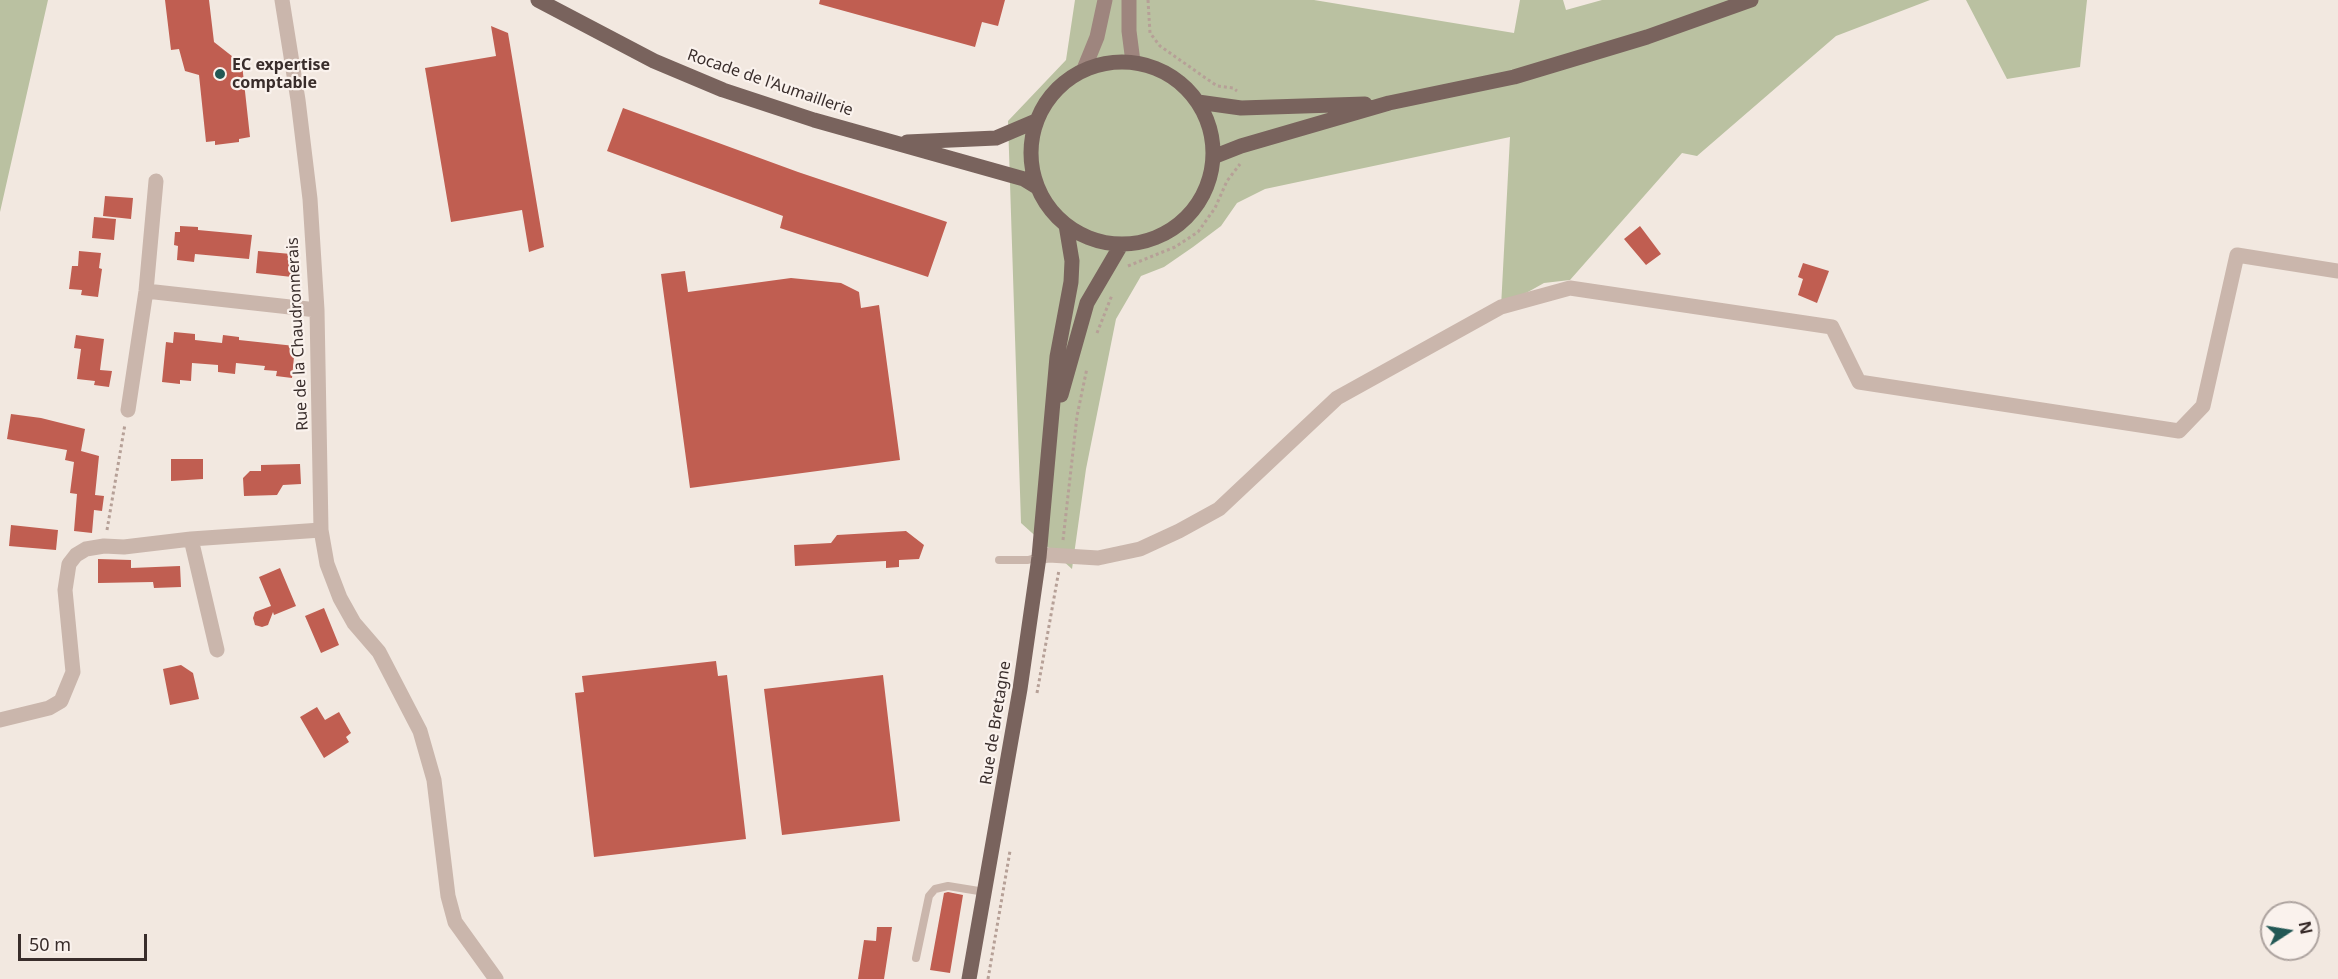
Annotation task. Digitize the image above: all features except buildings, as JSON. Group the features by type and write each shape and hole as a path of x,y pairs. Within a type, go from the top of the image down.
{"main road":[{"name":"Rocade de l'Aumaillerie","path":"538,0 654,61 723,90 814,120 1024,179 1037,188"},
{"path":"1084,69 1097,37 1105,0"},
{"path":"1129,0 1129,31 1133,62"},
{"path":"1213,157 1241,146 1389,103 1514,77 1647,37 1751,0"},
{"path":"1108,62 1133,62 1158,69 1181,82 1198,102 1208,121 1213,141 1213,157 1207,189 1192,212 1172,230 1148,241 1121,245 1089,239 1066,225 1037,188 1031,165 1031,143 1036,121 1055,90 1084,69 1108,62"},
{"path":"1198,102 1240,108 1389,103"},
{"name":"Rocade de l'Aumaillerie","path":"898,143 996,138 1036,121"},
{"name":"Rue de Bretagne","path":"969,979 1020,689 1039,557 1057,357 1071,282 1072,261 1066,225"},
{"name":"Rue de Bretagne","path":"1047,472 1062,389 1087,303 1121,245"}],"street":[{"name":"Rue de la Chaudronnerais","path":"282,0 298,100 310,199 317,310 321,530 327,564 340,598 354,622 379,652 420,730 434,780 448,896 455,922 496,979"},
{"path":"128,410 146,291 156,181"},
{"path":"1039,557 1049,555 1098,558 1140,549 1179,531 1219,509 1337,398 1501,307 1570,288 1832,327 1859,382 2179,432 2203,406 2237,255 2338,271"},
{"path":"146,291 317,310"},
{"path":"0,720 49,708 61,701 73,672 64,590 66,574 69,564 76,555 86,549 321,530"},
{"path":"191,539 217,650"}],"lane":[{"path":"999,560 1028,560 1039,557"},
{"path":"916,958 929,896 935,890 948,886 985,892"}],"path":[{"path":"1148,0 1150,33 1160,46 1217,86 1233,88 1241,94 1240,108"},
{"path":"1120,274 1129,265 1174,247 1198,232 1215,208 1227,181 1241,163 1241,146"},
{"path":"1096,337 1116,285"},
{"path":"1036,702 1062,557 1077,416 1088,364"},
{"path":"104,546 128,410"},
{"path":"988,979 1010,849"}],"green space":[{"path":"0,0 48,0 0,212"},
{"path":"1075,0 1314,0 1514,33 1520,0 1563,0 1566,10 1602,0 1930,0 1836,36 1697,156 1682,153 1570,280 1544,283 1501,307 1510,137 1265,189 1237,203 1221,226 1164,267 1141,276 1116,319 1086,469 1072,569 1021,523 1008,121 1066,60"},
{"path":"1966,0 2087,0 2080,67 2007,79"}],"place":[{"name":"EC expertise comptable","path":"220,74"}]}
